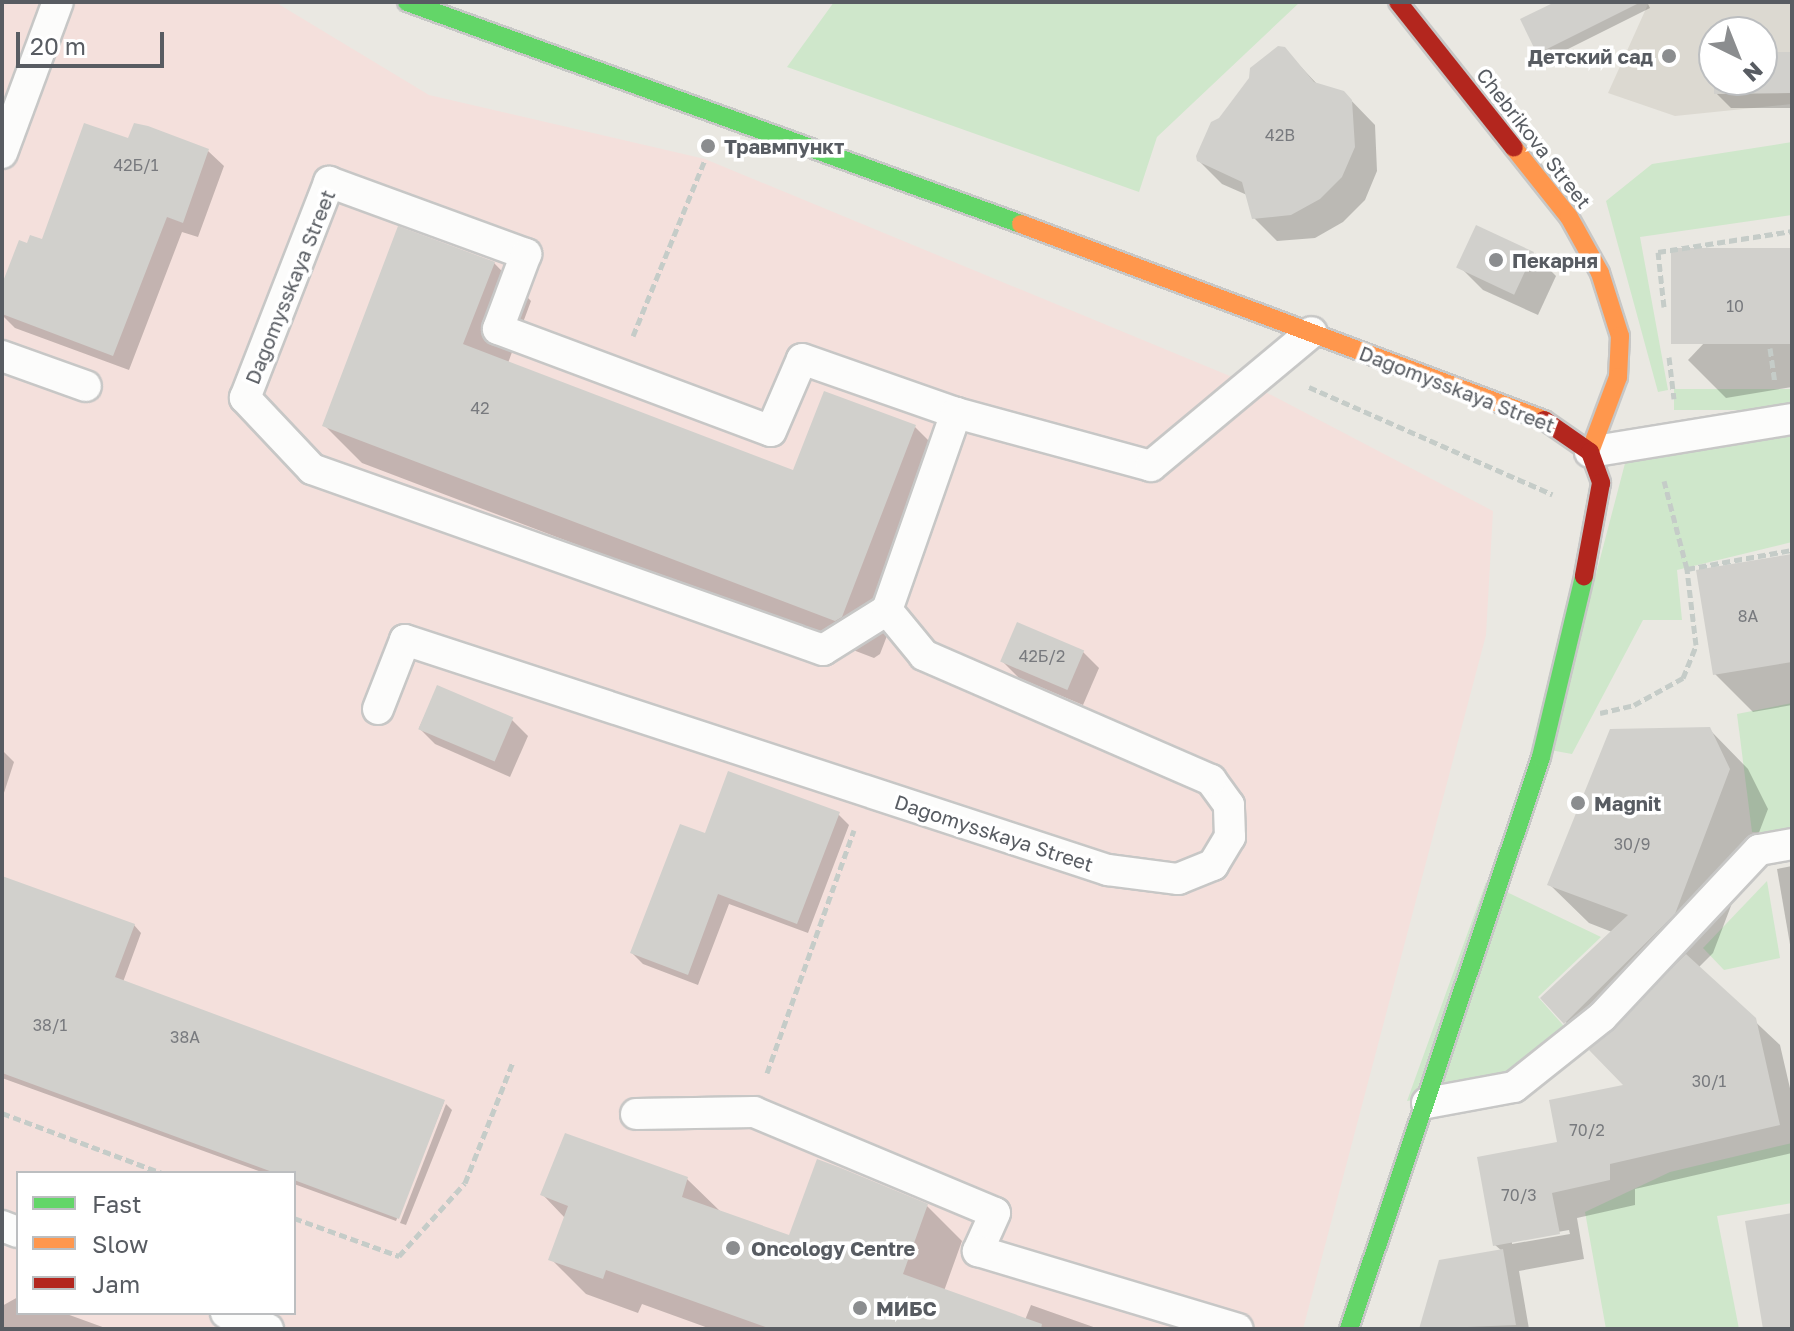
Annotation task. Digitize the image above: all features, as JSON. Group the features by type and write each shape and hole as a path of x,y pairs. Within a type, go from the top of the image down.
{"street":[{"name":"Dagomysskaya Street","path":"407,2 722,114 1312,332 1559,426 1590,452"},
{"name":"Chebrikova Street","path":"1398,2 1569,217 1600,273 1620,336 1618,377 1590,452"},
{"path":"1349,1329 1541,757 1598,515 1601,483 1590,452"}],"lane":[{"path":"2,153 58,2"},
{"name":"Dagomysskaya Street","path":"378,709 405,640 1108,870 1178,879 1213,865 1230,837 1229,805 1211,780 924,655 887,610 823,650 312,469 245,398 329,182 526,254 498,329 771,431 802,359 956,413 1151,466 1271,370 1312,332"},
{"path":"2,356 86,386"},
{"path":"887,610 956,413"},
{"path":"1590,452 1792,419"},
{"path":"1427,1103 1514,1087 1602,1017 1759,850 1792,844"},
{"path":"636,1114 754,1112 995,1213 978,1251 1238,1329"},
{"path":"231,1315 268,1329"}],"path":[{"path":"617,376 722,114"},
{"path":"1664,311 1658,252 1792,231"},
{"path":"1668,341 1674,400 1689,397"},
{"path":"1770,348 1775,382"},
{"path":"1271,370 1552,494 1549,509"},
{"path":"1760,385 1783,381"},
{"path":"1634,705 1683,678 1696,645 1687,569 1654,443"},
{"path":"1687,569 1792,550"},
{"path":"754,1112 868,791"},
{"path":"296,1219 399,1256 465,1183 513,1062"},
{"path":"2,1113 157,1171"}],"shaded area":[{"path":"2,2 275,2 429,95 705,159 1254,386 1493,511 1486,635 1303,1329 2,1329"},
{"name":"Детский сад","path":"1649,2 1792,2 1792,104 1675,116 1608,93"}],"green space":[{"path":"834,2 1300,2 1157,137 1139,192 787,67"},
{"path":"1792,142 1792,215 1640,237 1668,390 1658,392 1606,201 1652,164"},
{"path":"1674,389 1792,389 1792,410 1674,410"},
{"path":"1792,420 1792,542 1677,570 1682,620 1643,620 1572,754 1550,750 1629,448"},
{"path":"1792,703 1792,832 1752,832 1737,714"},
{"path":"1767,881 1780,958 1724,970 1703,948"},
{"path":"1486,882 1601,937 1538,997 1571,1034 1511,1083 1407,1101"},
{"path":"1792,1143 1792,1203 1717,1216 1739,1329 1606,1329 1585,1212 1670,1172"}],"building":[{"path":"1555,2 1641,2 1537,54 1520,19"},
{"path":"1278,46 1285,47 1314,82 1344,91 1352,100 1355,147 1342,177 1320,199 1291,215 1252,219 1242,182 1197,161 1196,156 1211,122 1219,118 1249,78 1250,68"},
{"path":"1778,52 1792,52 1792,93 1778,93"},
{"path":"84,123 128,138 134,123 209,149 183,223 167,217 113,356 2,314 2,284 19,240 27,243 30,235 42,239"},
{"name":"Пекарня","path":"1476,225 1534,252 1514,295 1456,268"},
{"path":"398,226 495,262 463,344 793,470 824,391 916,425 842,617 835,621 322,426"},
{"path":"1671,248 1792,248 1792,344 1671,344"},
{"path":"1792,554 1792,662 1713,675 1696,570"},
{"path":"1017,622 1084,651 1067,690 1000,662"},
{"path":"437,685 513,717 495,762 418,729"},
{"path":"1710,727 1730,769 1675,914 1564,1024 1540,998 1628,915 1547,885 1610,729"},
{"path":"728,771 840,812 797,924 718,894 688,975 630,953 680,824 705,833"},
{"path":"2,876 135,924 115,977 445,1100 399,1219 296,1181 296,1171 270,1171 2,1073"},
{"path":"1686,954 1756,1018 1780,1125 1610,1164 1610,1180 1552,1193 1560,1234 1493,1246 1477,1157 1557,1142 1549,1100 1623,1085 1589,1050"},
{"name":"Oncology Centre","path":"565,1133 688,1177 682,1197 789,1235 817,1159 841,1168 928,1204 903,1274 1042,1324 1041,1329 771,1329 606,1270 603,1279 548,1260 568,1206 540,1195"},
{"path":"1792,1213 1792,1329 1763,1329 1745,1221"},
{"path":"1503,1249 1516,1325 1419,1329 1439,1260"}],"traffic: fast":[{"path":"407,2 1021,224"},
{"path":"1349,1329 1541,757 1584,576"}],"traffic: slow":[{"path":"1514,148 1569,217 1600,273 1620,336 1618,377 1590,452"},
{"path":"1021,224 1544,420"}],"traffic: jam":[{"path":"1398,2 1514,148"},
{"path":"1544,420 1590,452 1601,483 1584,576"}],"place":[{"name":"Детский сад","path":"1669,56"},
{"name":"Травмпункт","path":"708,146"},
{"name":"Пекарня","path":"1496,260"},
{"name":"Magnit","path":"1578,803"},
{"name":"Oncology Centre","path":"733,1248"},
{"name":"МИБС","path":"860,1308"}]}
